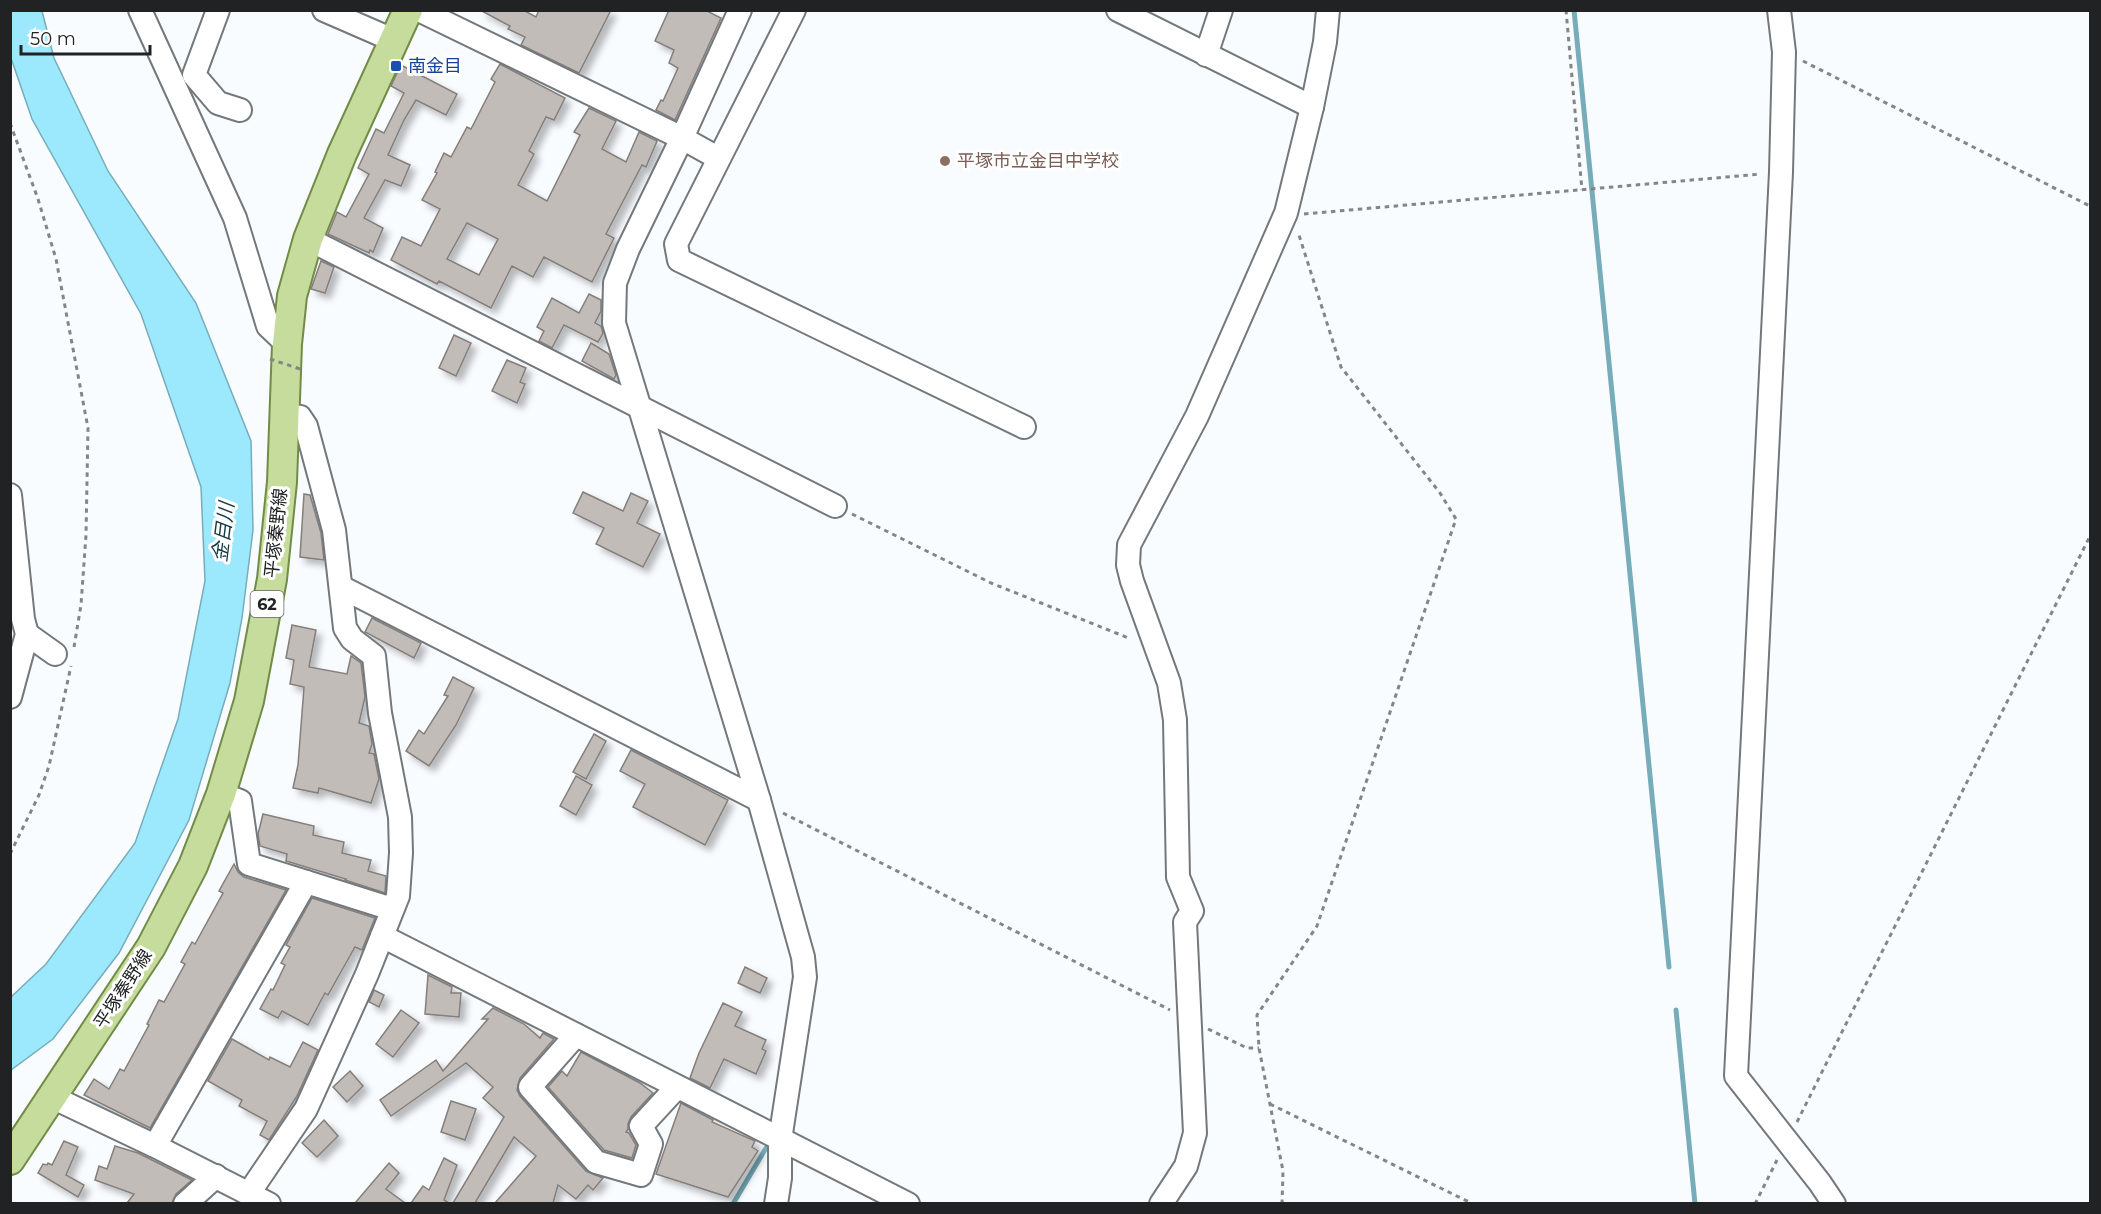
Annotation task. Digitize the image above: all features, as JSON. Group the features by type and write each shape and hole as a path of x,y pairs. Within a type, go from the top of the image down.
{"main road":[{"name":"平塚秦野線","path":"10,1160 151,947 193,866 221,794 249,701 272,579 282,482 285,415 278,352 308,239 345,145 408,10"}],"street":[{"path":"140,10 235,218 278,352"},
{"path":"219,10 194,75 218,103 240,110"},
{"path":"324,10 393,40"},
{"path":"419,10 682,138 718,158"},
{"path":"740,10 628,249 615,283 614,322 759,800 803,957 805,977 780,1140 780,1178 776,1203"},
{"path":"794,10 675,244 679,260 1024,427"},
{"path":"1118,10 1312,108"},
{"path":"1206,55 1221,10"},
{"path":"1161,1203 1186,1166 1195,1133 1185,922 1192,911 1178,877 1175,720 1169,683 1132,581 1128,564 1129,545 1197,416 1286,213 1312,108 1325,42 1328,10"},
{"path":"1779,10 1784,52 1781,172 1736,1076 1821,1183 1834,1203"},
{"path":"185,111 210,94"},
{"path":"308,239 835,506"},
{"path":"249,1193 306,1109 398,896 401,853 400,817 380,713 374,656 352,639 345,628 334,530 306,426 300,417 285,415"},
{"path":"10,495 22,610 27,634 10,697"},
{"path":"340,587 759,800"},
{"path":"27,634 66,656"},
{"path":"221,794 240,801 249,864 392,909"},
{"path":"156,1146 306,882"},
{"path":"382,936 677,1088 908,1203"},
{"path":"576,1035 530,1087 596,1162 641,1175 651,1144 641,1126 677,1088"},
{"path":"52,1097 270,1203"},
{"path":"184,1203 216,1176"}],"path":[{"path":"1566,10 1584,190"},
{"path":"1784,52 2091,206"},
{"path":"10,123 38,199 56,259 88,428 86,546 81,605 66,656 49,766 39,795 10,854"},
{"path":"1293,215 1781,172"},
{"path":"1282,1203 1283,1171 1259,1048 1257,1015 1317,926 1456,519 1440,493 1341,367 1296,226"},
{"path":"278,352 300,369"},
{"path":"835,506 991,583 1139,642 1153,641"},
{"path":"1755,1203 2091,536"},
{"path":"759,800 1189,1020 1247,1048 1259,1048"},
{"path":"1269,1104 1473,1203"}],"water":[{"name":"金目川","path":"11,10 42,11 54,58 108,171 196,303 251,441 253,530 242,618 230,683 189,820 119,953 53,1039 11,1070 11,997 46,964 135,843 178,719 205,581 201,487 141,314 32,119 11,58"}],"building":[{"path":"480,10 523,10 536,17 539,10 611,10 579,73 521,45 525,37 508,29 510,26"},
{"path":"669,10 705,10 721,18 675,120 656,110 661,100 663,101 678,68 669,63 674,50 655,41"},
{"path":"500,64 565,98 554,120 546,117 529,151 534,154 518,185 547,201 580,135 574,132 589,108 616,121 602,149 626,162 639,132 657,141 646,167 642,165 606,234 614,238 592,282 544,257 533,277 512,266 491,308 439,281 437,284 391,260 402,237 421,246 440,209 422,200 437,173 435,172 444,153 451,157 467,127 471,129 495,82 491,79","holes":["467,223 498,239 479,275 447,259"]},
{"path":"401,65 457,94 446,115 416,100 404,120 388,155 410,165 401,186 385,180 364,218 383,228 373,252 370,250 369,253 328,234 337,212 346,217 369,174 358,168 376,129 384,133 404,93 391,86"},
{"path":"321,261 334,267 325,293 311,289"},
{"path":"589,294 601,300 601,311 595,323 601,326 603,333 598,342 564,325 552,348 539,341 544,331 537,327 552,298 579,313"},
{"path":"454,335 471,343 456,376 439,368"},
{"path":"591,343 609,354 616,375 614,379 582,361"},
{"path":"507,360 526,368 520,382 525,384 517,403 492,391"},
{"path":"583,492 623,511 631,493 648,501 637,523 660,534 643,567 596,544 604,528 573,513"},
{"path":"304,494 310,495 321,533 324,560 300,557"},
{"path":"372,618 421,643 414,658 365,632"},
{"path":"292,625 316,630 309,667 347,674 351,656 361,663 365,697 359,723 369,726 372,744 369,753 374,754 379,779 371,803 319,788 318,793 293,788 298,765 304,687 290,684 294,660 286,658"},
{"path":"453,677 474,688 456,725 429,766 406,751 419,730 424,734 448,696 444,695"},
{"path":"594,734 606,741 586,779 573,772"},
{"path":"631,750 728,800 705,845 633,807 645,784 620,771"},
{"path":"576,776 592,785 576,815 560,806"},
{"path":"263,814 314,826 313,835 344,842 342,853 371,860 368,871 386,876 385,893 286,861 287,854 260,846 258,834"},
{"path":"234,864 244,877 286,890 150,1128 84,1095 94,1079 109,1089 120,1069 124,1071 149,1025 147,1024 159,1000 164,1002 185,964 181,962 192,942 195,944 223,893 219,891"},
{"path":"312,898 375,918 362,950 355,947 328,995 325,993 308,1025 282,1011 278,1018 260,1009 271,989 273,990 285,965 281,963 290,947 286,945"},
{"path":"745,967 767,978 760,993 738,983"},
{"path":"428,975 452,987 451,993 461,993 459,1017 425,1014"},
{"path":"374,990 384,995 379,1007 369,1002"},
{"path":"723,1003 742,1012 735,1026 766,1040 762,1049 766,1051 756,1074 724,1059 710,1088 690,1078 699,1053"},
{"path":"493,1008 524,1024 540,1038 543,1033 554,1039 520,1078 517,1090 586,1171 603,1178 593,1190 588,1185 576,1199 558,1185 553,1203 495,1203 536,1156 514,1137 475,1203 453,1203 504,1117 483,1098 493,1087 466,1063 391,1116 380,1100 436,1060 443,1071 488,1019 482,1019"},
{"path":"401,1010 419,1023 393,1057 376,1044"},
{"path":"232,1039 269,1060 270,1057 290,1067 303,1042 318,1050 297,1096 269,1140 260,1135 267,1121 239,1106 242,1100 208,1081"},
{"path":"581,1052 640,1083 653,1093 631,1117 628,1124 626,1132 636,1145 632,1158 604,1150 548,1087 562,1071 567,1076"},
{"path":"350,1071 363,1086 347,1102 333,1087"},
{"path":"451,1101 476,1109 465,1140 441,1132"},
{"path":"681,1103 713,1120 712,1122 755,1141 752,1147 758,1151 728,1197 656,1174"},
{"path":"324,1120 338,1136 317,1157 302,1143"},
{"path":"64,1141 78,1147 66,1175 84,1185 78,1197 38,1173 43,1164 52,1165"},
{"path":"115,1146 138,1153 192,1180 176,1194 172,1203 127,1203 134,1194 95,1180 99,1166 107,1169"},
{"path":"444,1158 457,1165 444,1200 449,1203 411,1203 423,1186 429,1190"},
{"path":"389,1163 399,1173 386,1189 405,1203 355,1203"}],"waterway":[{"path":"1574,10 1669,967"},
{"path":"1676,1010 1695,1204"},
{"path":"733,1204 766,1148"}],"place":[{"name":"南金目","path":"396,66"},
{"name":"平塚市立金目中学校","path":"945,161"}]}
